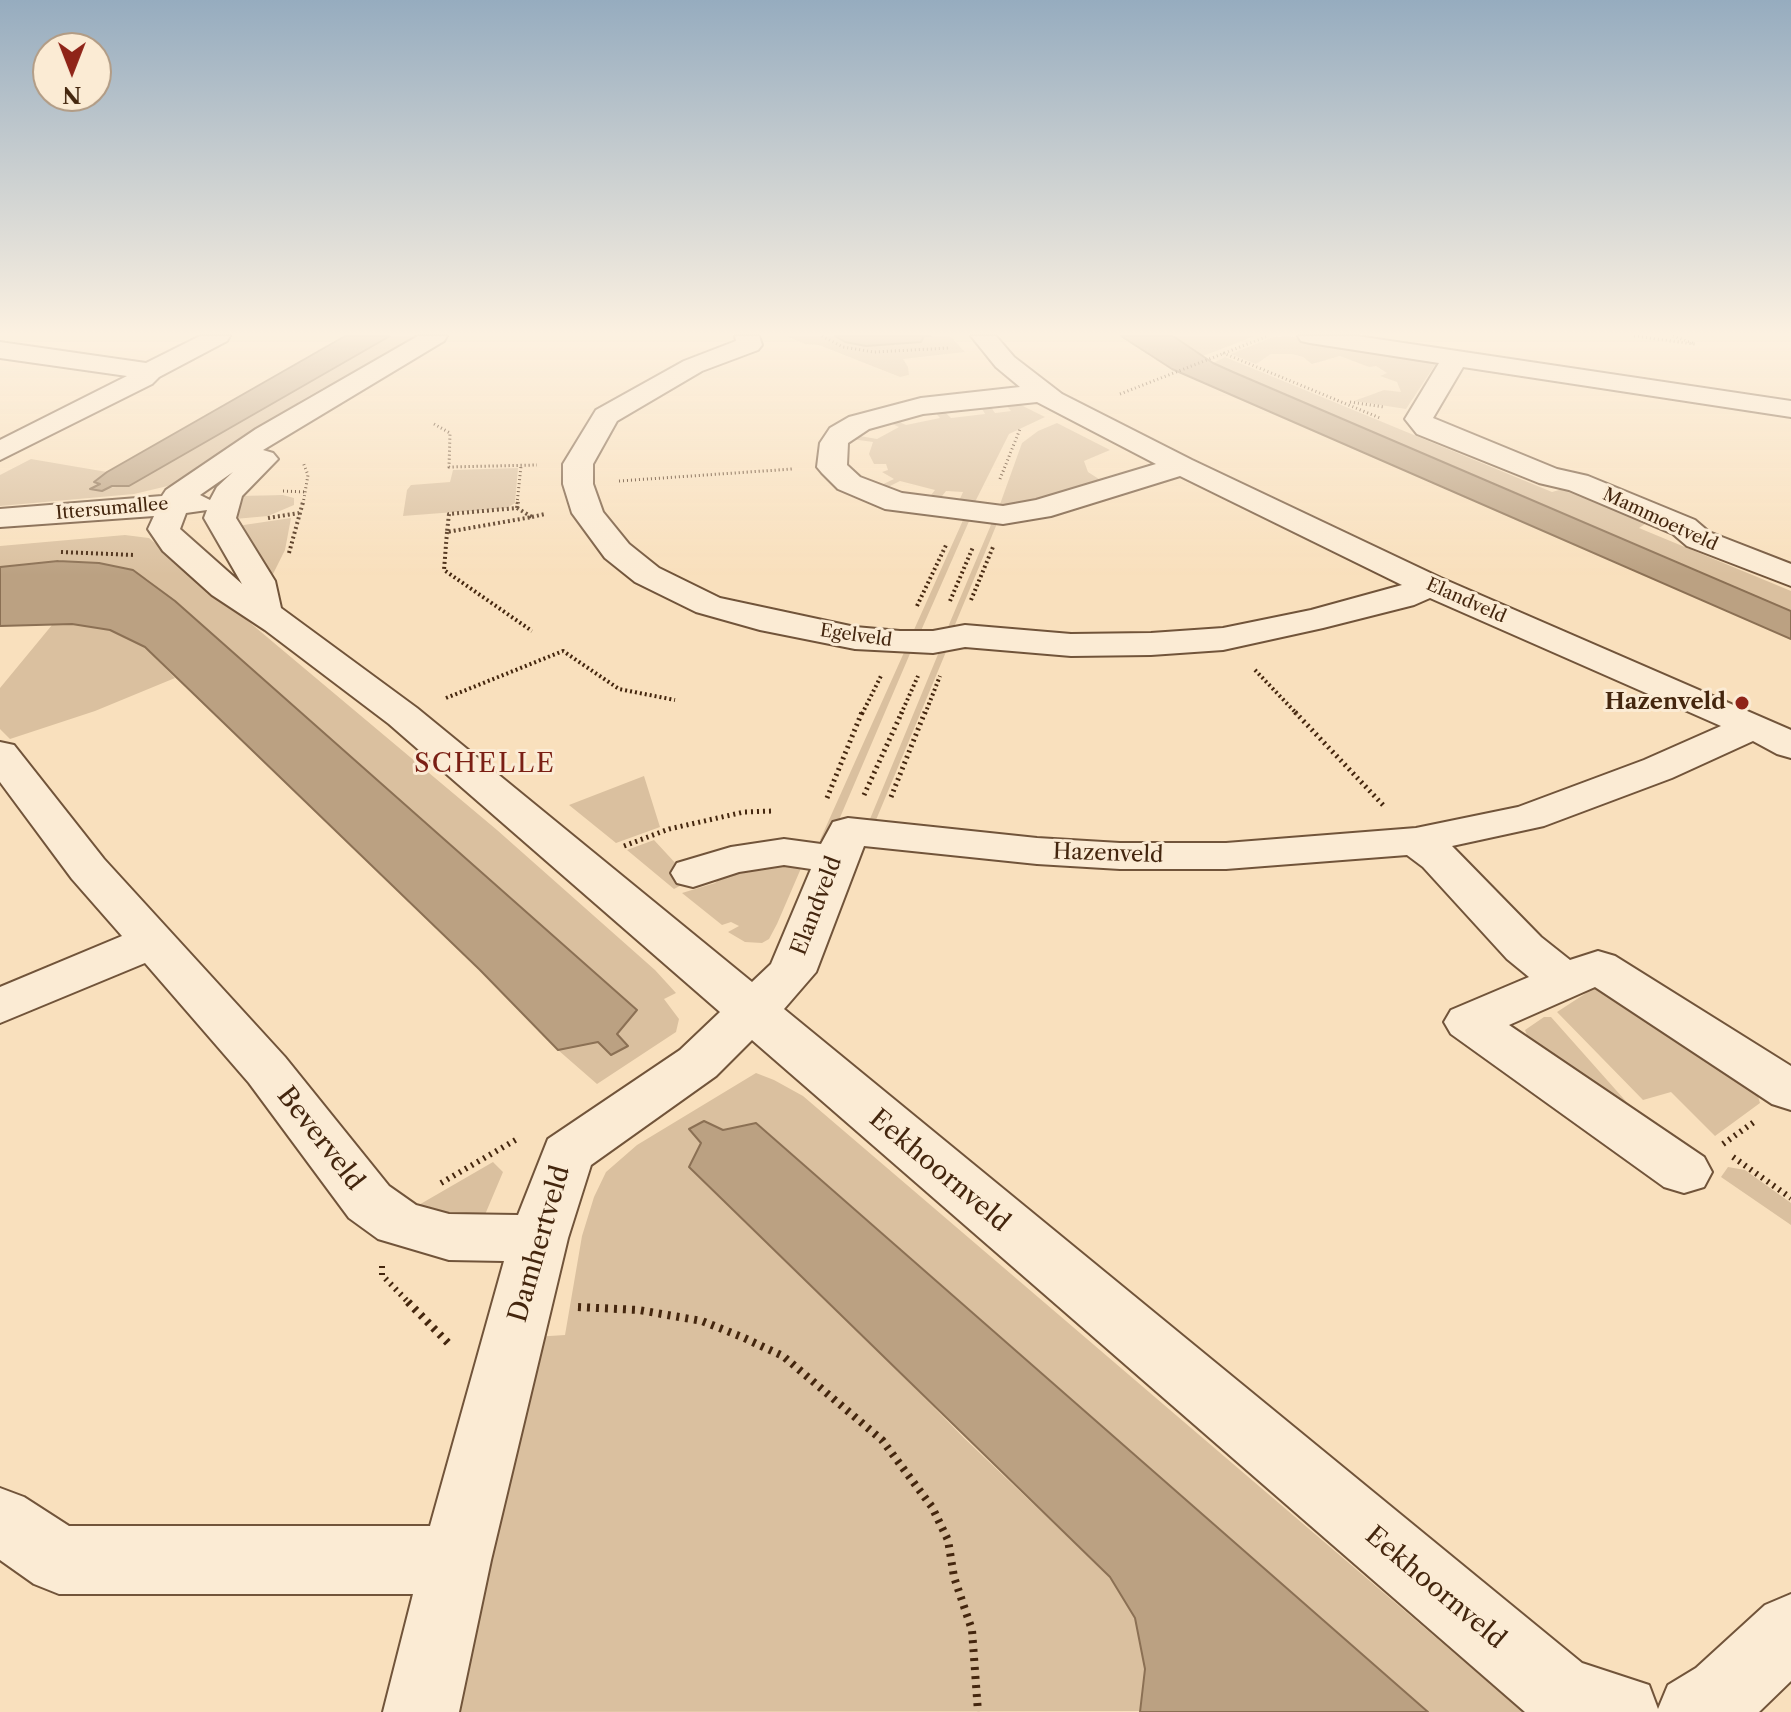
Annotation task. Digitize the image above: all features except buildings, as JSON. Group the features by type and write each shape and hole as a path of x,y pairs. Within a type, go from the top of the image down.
{"street":[{"path":"0,451 14,435 57,416"},
{"path":"170,514 177,497 266,435 301,416"},
{"path":"264,613 258,581 222,510 302,416"},
{"path":"580,485 606,416"},
{"path":"885,416 859,423 840,434 834,443 832,467 849,483 896,502 1003,515 1040,509 1182,466"},
{"name":"Elandveld","path":"1086,416 1182,466 1429,585 1754,726 1791,746"},
{"name":"Mammoetveld","path":"1421,416 1419,419 1427,428 1550,477 1577,482 1684,527 1698,539 1791,576"},
{"name":"Egelveld","path":"580,485 617,551 647,575 708,605 855,638 909,643 965,636 1071,645 1223,639 1402,598 1429,585"},
{"name":"Ittersumallee","path":"0,518 222,510"},
{"name":"Ittersumallee","path":"0,537 170,514"},
{"name":"Eekhoornveld","path":"170,514 164,529 174,544 194,562 241,601 264,613 403,716 1562,1695 1622,1712"},
{"name":"Hazenveld","path":"693,873 731,860 841,845 1120,856 1226,856 1416,841 1529,817 1658,769 1754,726"},
{"name":"Beverveld","path":"0,754 88,869 267,1070 369,1202 398,1223 449,1237 539,1238"},
{"path":"1416,841 1439,858 1524,948 1563,980"},
{"name":"Elandveld","path":"752,1013 792,972 841,845"},
{"path":"0,1006 154,941"},
{"path":"1684,1172 1469,1022 1598,967 1779,1102"},
{"name":"Damhertveld","path":"421,1712 456,1560 539,1238 567,1154 698,1063 752,1013"},
{"path":"0,1520 59,1560 456,1560"},
{"path":"1695,1712 1704,1710 1723,1695 1791,1630"}],"path":[{"path":"264,613 291,550 306,492 308,475 295,437 303,416"},
{"path":"1377,416 1388,421"},
{"path":"434,424 450,433 449,467 521,466 580,485 832,467"},
{"path":"517,508 521,466"},
{"path":"447,532 532,517 580,485"},
{"path":"532,517 517,508 449,514 444,570 532,631"},
{"path":"48,552 111,552 194,562"},
{"path":"1223,639 1310,726 1416,841"},
{"path":"403,716 563,651 619,689 675,700"},
{"path":"1779,1102 1719,1147 1791,1198"},
{"path":"499,1394 382,1275 386,1215 531,1131"},
{"path":"520,1311 591,1306 639,1310 702,1321 783,1356 848,1410 882,1440 932,1507 943,1527 954,1577 972,1630 978,1712"}],"shaded area":[{"path":"205,416 251,416 129,486 112,486 102,491 90,489 100,484 94,482"},
{"path":"251,416 278,416 172,485 134,494 0,506 0,475 31,459 107,472 95,481 101,484 92,489 129,486"},
{"path":"938,416 1045,417 1009,434 974,504 958,503 963,492 946,491 939,500 928,499 935,490 900,481 884,489 877,487 894,479 882,472 888,470 886,464 874,464 869,454 873,442 851,439 854,435 877,439 899,427 883,420 890,418 906,425 940,418"},
{"path":"1280,416 1335,416 1791,611 1791,639"},
{"path":"1336,416 1368,416 1552,492 1570,487 1651,520 1639,528 1791,591 1791,611"},
{"path":"1057,423 1110,450 1084,461 1088,472 1102,481 1050,498 999,507 1022,443 1038,431"},
{"path":"518,468 515,503 507,508 403,516 407,490 411,485 450,482 453,470"},
{"path":"283,495 294,498 294,505 268,516 235,519 240,496"},
{"path":"291,518 285,550 271,578 237,526"},
{"path":"964,518 970,519 920,633 913,632"},
{"path":"993,520 998,521 954,627 948,627"},
{"path":"125,535 149,538 497,830 655,970 676,993 664,999 679,1019 676,1032 597,1084 558,1050 598,1042 610,1054 627,1046 617,1034 637,1010 175,601 147,579 114,566 58,561 0,567 0,546"},
{"path":"58,561 99,563 133,570 175,601 637,1010 617,1034 628,1046 611,1055 598,1042 558,1050 480,970 145,647 110,630 72,624 0,626 0,567"},
{"path":"72,624 110,630 145,647 175,678 95,711 10,739 0,729 0,688 52,625"},
{"path":"941,647 948,647 876,820 870,819"},
{"path":"906,648 912,649 830,841 820,840"},
{"path":"644,776 660,827 616,843 569,805"},
{"path":"654,840 691,880 674,889 627,850"},
{"path":"802,866 777,924 769,939 762,943 745,942 728,932 739,926 731,922 722,925 682,893 715,883 723,875 760,867"},
{"path":"1597,986 1753,1080 1760,1103 1715,1136 1671,1092 1643,1100 1557,1012"},
{"path":"1544,1017 1551,1017 1639,1116 1529,1040 1525,1030"},
{"path":"756,1073 803,1096 1523,1712 1428,1712 757,1123 723,1130 704,1121 819,1291 964,1438 1110,1577 1135,1618 1145,1669 1141,1711 449,1712 534,1337 565,1335 582,1236 594,1197 606,1172 637,1145"},
{"path":"704,1121 723,1130 756,1123 1428,1712 1140,1712 1145,1669 1135,1618 1110,1577 689,1167 701,1143 689,1129"},
{"path":"493,1162 503,1172 484,1217 417,1206"},
{"path":"1728,1167 1745,1170 1791,1203 1791,1225 1721,1177"}],"place":[{"name":"Hazenveld","path":"1742,703"}],"district":[{"name":"SCHELLE","path":"485,764"}]}
